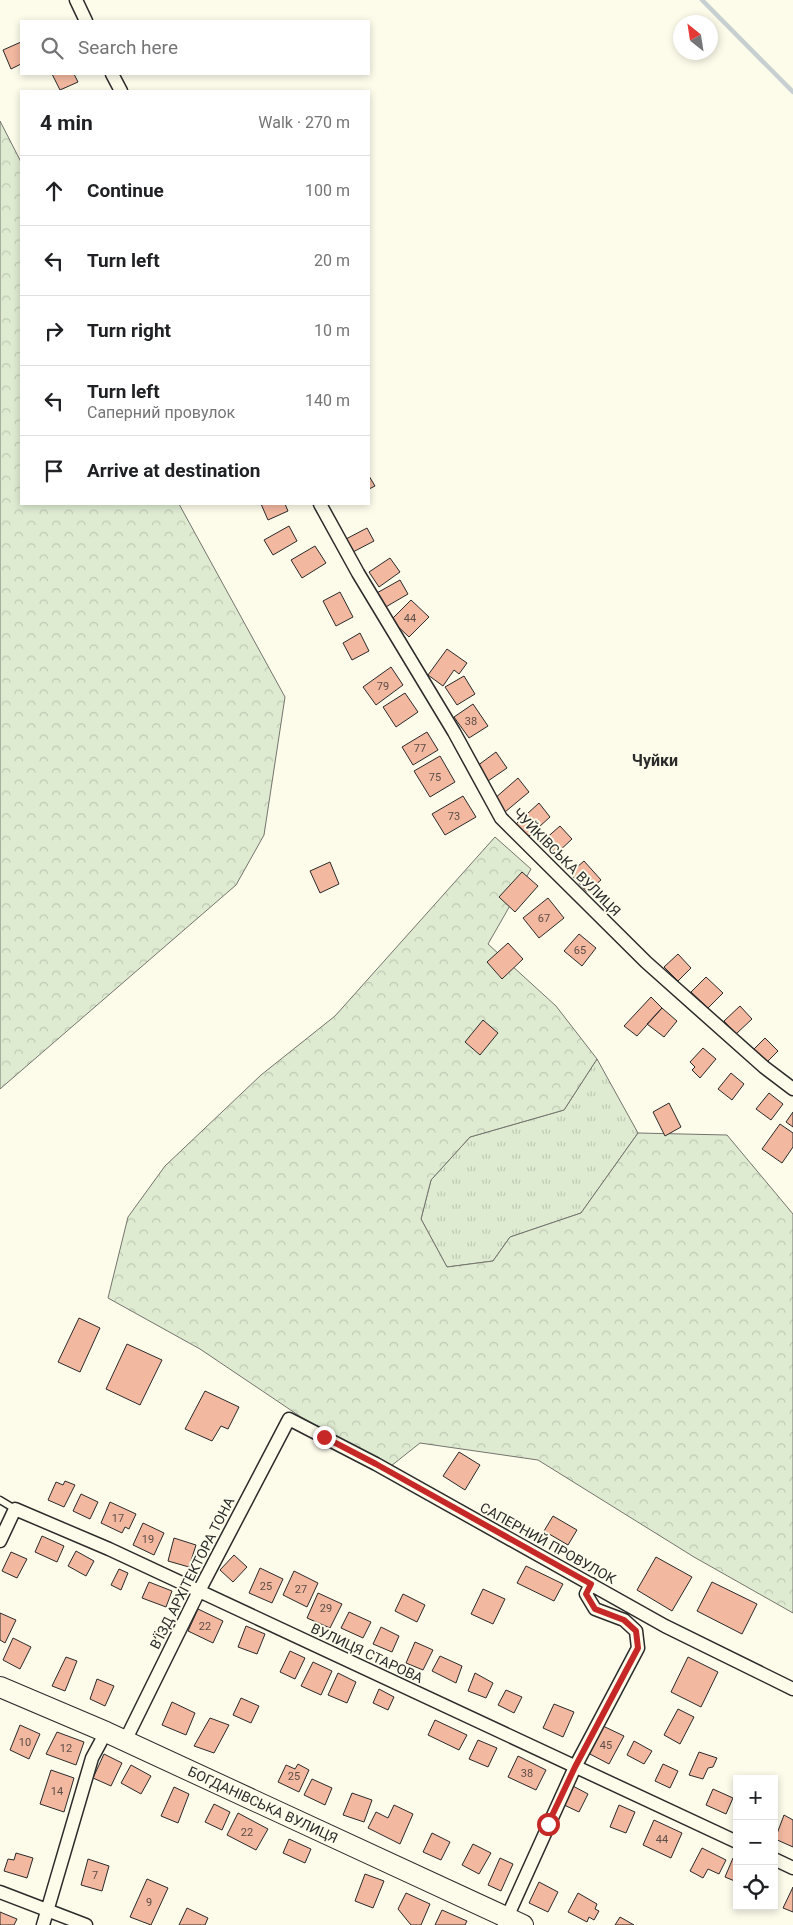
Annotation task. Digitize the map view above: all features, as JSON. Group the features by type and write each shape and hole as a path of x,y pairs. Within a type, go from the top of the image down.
{"main road":[{"name":"БОГДАНІВСЬКА ВУЛИЦЯ","path":"0,1687 106,1732 511,1922"}],"street":[{"path":"76,0 86,20"},
{"path":"113,75 120,90"},
{"name":"ЧУЙКІВСЬКА ВУЛИЦЯ","path":"321,505 358,573 449,724 501,818 646,962 764,1067 793,1089"},
{"name":"САПЕРНИЙ ПРОВУЛОК","path":"289,1419 376,1464 665,1626 793,1689"},
{"name":"В’ЇЗД АРХІТЕКТОРА ТОНА","path":"125,1741 199,1591 289,1419"},
{"path":"0,1541 15,1509"},
{"name":"ВУЛИЦЯ СТАРОВА","path":"15,1509 109,1549 733,1840"},
{"path":"511,1922 575,1767 638,1648 636,1631 624,1620 595,1609 586,1594 591,1584"},
{"path":"43,1925 92,1758 106,1732"},
{"path":"778,1861 793,1868"},
{"path":"0,1892 86,1925"}],"lane":[{"path":"0,1500 15,1509"}],"green space":[{"path":"0,121 20,160 20,505 180,505 285,697 264,835 236,885 0,1089"},
{"path":"495,837 531,869 488,944 556,1006 597,1059 564,1110 470,1137 431,1180 421,1219 447,1267 493,1261 510,1237 581,1213 638,1133 727,1135 793,1214 793,1613 694,1557 538,1460 420,1443 391,1466 301,1417 200,1349 108,1298 128,1217 165,1166 261,1075 335,1016"},
{"path":"597,1059 638,1133 581,1213 510,1237 493,1261 447,1267 421,1219 431,1180 470,1137 564,1110"}],"building":[{"path":"20,42 20,64 11,69 3,50"},
{"path":"52,75 74,75 78,82 60,90"},
{"path":"370,478 375,486 370,488"},
{"path":"261,505 285,505 288,511 268,520"},
{"path":"289,526 297,541 273,555 264,540"},
{"path":"367,528 374,541 353,552 346,539"},
{"path":"315,546 326,563 302,578 291,560"},
{"path":"390,558 400,572 379,587 369,572"},
{"path":"400,580 408,594 384,608 375,594"},
{"path":"340,592 353,617 336,626 323,601"},
{"path":"411,600 429,617 409,637 391,620"},
{"path":"360,633 369,651 352,660 343,643"},
{"path":"447,649 467,663 459,674 454,670 443,686 428,675"},
{"path":"391,667 403,685 376,705 363,687"},
{"path":"464,676 475,694 457,705 445,687"},
{"path":"405,693 418,712 396,727 383,707"},
{"path":"473,704 488,726 469,738 454,717"},
{"path":"427,732 438,750 413,765 402,747"},
{"path":"496,752 507,768 488,781 477,766"},
{"path":"440,756 455,782 430,797 414,771"},
{"path":"518,778 529,792 505,812 494,799"},
{"path":"463,796 476,817 445,835 432,814"},
{"path":"539,803 550,817 528,837 516,824"},
{"path":"560,826 572,839 556,854 544,840"},
{"path":"584,861 601,880 587,892 570,873"},
{"path":"330,862 339,884 320,893 310,871"},
{"path":"522,872 538,886 515,912 499,897"},
{"path":"548,898 564,918 539,938 523,918"},
{"path":"579,934 596,948 582,966 564,951"},
{"path":"508,943 523,959 502,979 487,962"},
{"path":"678,954 691,968 678,981 664,967"},
{"path":"706,977 723,993 708,1008 691,992"},
{"path":"651,997 662,1008 637,1036 624,1026"},
{"path":"740,1006 752,1019 736,1034 724,1021"},
{"path":"662,1008 677,1021 664,1037 647,1024"},
{"path":"483,1020 498,1033 480,1055 465,1042"},
{"path":"765,1038 778,1051 766,1063 753,1050"},
{"path":"703,1048 716,1059 700,1078 692,1070 695,1067 690,1062"},
{"path":"731,1073 744,1084 732,1100 718,1089"},
{"path":"769,1093 783,1104 771,1120 756,1109"},
{"path":"669,1103 681,1127 665,1136 653,1112"},
{"path":"793,1112 793,1127 786,1122"},
{"path":"780,1124 793,1133 793,1147 782,1163 762,1149"},
{"path":"79,1318 100,1328 80,1372 58,1362"},
{"path":"127,1344 162,1360 140,1405 106,1389"},
{"path":"205,1391 239,1407 228,1429 221,1426 212,1441 185,1429"},
{"path":"459,1452 480,1465 465,1490 443,1476"},
{"path":"65,1481 75,1485 64,1507 48,1500 56,1482 63,1485"},
{"path":"81,1494 98,1502 90,1519 73,1511"},
{"path":"110,1502 136,1514 129,1529 125,1527 122,1533 101,1523"},
{"path":"553,1516 577,1530 568,1545 544,1531"},
{"path":"143,1523 164,1533 154,1555 133,1545"},
{"path":"42,1536 64,1546 57,1562 35,1552"},
{"path":"174,1538 196,1545 189,1567 168,1561"},
{"path":"76,1551 94,1561 86,1576 68,1566"},
{"path":"11,1552 27,1559 17,1578 2,1571"},
{"path":"234,1555 247,1567 233,1582 220,1570"},
{"path":"656,1557 692,1577 672,1611 637,1590"},
{"path":"526,1566 563,1584 554,1601 517,1583"},
{"path":"260,1568 283,1579 272,1603 249,1593"},
{"path":"119,1569 128,1573 121,1590 111,1585"},
{"path":"294,1571 318,1583 307,1607 283,1595"},
{"path":"149,1582 172,1591 166,1607 142,1598"},
{"path":"712,1582 757,1604 742,1634 697,1611"},
{"path":"483,1589 505,1599 493,1624 471,1614"},
{"path":"318,1593 342,1604 330,1628 307,1618"},
{"path":"403,1594 425,1605 417,1622 395,1611"},
{"path":"198,1609 223,1621 213,1643 188,1631"},
{"path":"349,1612 371,1622 363,1638 341,1628"},
{"path":"0,1613 16,1620 5,1643 0,1640"},
{"path":"246,1626 265,1634 257,1654 238,1647"},
{"path":"381,1627 399,1636 392,1652 373,1644"},
{"path":"13,1638 31,1647 20,1669 3,1660"},
{"path":"415,1642 433,1650 423,1670 406,1663"},
{"path":"290,1651 305,1658 295,1679 280,1672"},
{"path":"440,1656 462,1666 456,1683 432,1671"},
{"path":"66,1657 77,1661 65,1691 52,1686"},
{"path":"688,1657 718,1672 701,1707 671,1692"},
{"path":"313,1662 332,1671 321,1695 301,1686"},
{"path":"338,1673 356,1682 347,1703 328,1695"},
{"path":"475,1673 493,1683 486,1698 468,1691"},
{"path":"97,1679 114,1686 105,1706 90,1699"},
{"path":"379,1689 394,1697 388,1710 373,1703"},
{"path":"506,1690 522,1697 514,1713 498,1705"},
{"path":"241,1698 259,1706 251,1723 233,1715"},
{"path":"172,1702 195,1713 186,1735 162,1725"},
{"path":"554,1704 574,1712 563,1737 543,1728"},
{"path":"678,1709 694,1717 680,1744 664,1735"},
{"path":"210,1718 229,1725 214,1753 194,1746"},
{"path":"435,1720 467,1735 459,1750 428,1735"},
{"path":"20,1725 40,1734 29,1759 10,1750"},
{"path":"603,1726 624,1736 609,1764 588,1753"},
{"path":"57,1732 84,1742 76,1765 46,1754"},
{"path":"478,1740 497,1748 488,1767 469,1759"},
{"path":"634,1741 652,1751 644,1764 627,1755"},
{"path":"699,1752 717,1758 713,1767 708,1768 703,1779 689,1775"},
{"path":"104,1754 122,1763 111,1786 93,1778"},
{"path":"518,1756 546,1770 536,1790 508,1777"},
{"path":"298,1764 309,1770 299,1792 278,1782 286,1765 295,1769"},
{"path":"663,1764 678,1771 670,1788 655,1781"},
{"path":"131,1765 151,1776 141,1794 121,1783"},
{"path":"51,1770 74,1778 64,1812 40,1804"},
{"path":"312,1779 332,1788 325,1805 304,1795"},
{"path":"571,1785 588,1794 579,1812 562,1804"},
{"path":"174,1787 189,1794 178,1823 161,1816"},
{"path":"713,1789 733,1798 726,1814 706,1805"},
{"path":"352,1793 372,1800 364,1822 343,1815"},
{"path":"214,1804 230,1812 222,1830 205,1822"},
{"path":"394,1805 413,1814 400,1844 368,1828 376,1812 388,1818"},
{"path":"619,1805 635,1812 626,1833 610,1827"},
{"path":"238,1813 268,1829 256,1850 227,1835"},
{"path":"784,1815 793,1820 793,1847 778,1840 778,1831"},
{"path":"654,1820 682,1833 671,1858 643,1845"},
{"path":"432,1833 450,1842 441,1860 423,1852"},
{"path":"289,1839 311,1849 305,1863 283,1853"},
{"path":"473,1844 491,1853 479,1874 462,1865"},
{"path":"702,1848 726,1860 719,1874 708,1869 703,1878 690,1871"},
{"path":"16,1853 33,1858 27,1878 4,1871 8,1859 14,1860"},
{"path":"500,1858 513,1864 501,1891 488,1885"},
{"path":"733,1858 733,1880 725,1877"},
{"path":"88,1859 109,1866 102,1891 81,1885"},
{"path":"365,1874 384,1881 373,1908 355,1901"},
{"path":"147,1879 168,1888 151,1925 130,1917"},
{"path":"539,1882 558,1892 548,1912 529,1903"},
{"path":"793,1887 793,1912 783,1908"},
{"path":"406,1893 430,1904 421,1925 411,1925 398,1909"},
{"path":"578,1893 597,1904 595,1909 599,1911 594,1920 589,1917 587,1922 568,1912"},
{"path":"187,1908 208,1918 205,1925 179,1925"},
{"path":"442,1910 467,1921 465,1925 435,1925"},
{"path":"0,1912 17,1919 14,1925 0,1925"},
{"path":"620,1917 634,1925 615,1925"}],"waterway":[{"path":"702,0 793,92"}],"district":[{"name":"Чуйки","path":"655,760"}],"route":[{"path":"324,1437 591,1584 586,1594 595,1609 624,1620 636,1631 638,1648 575,1767 548,1824"}]}
